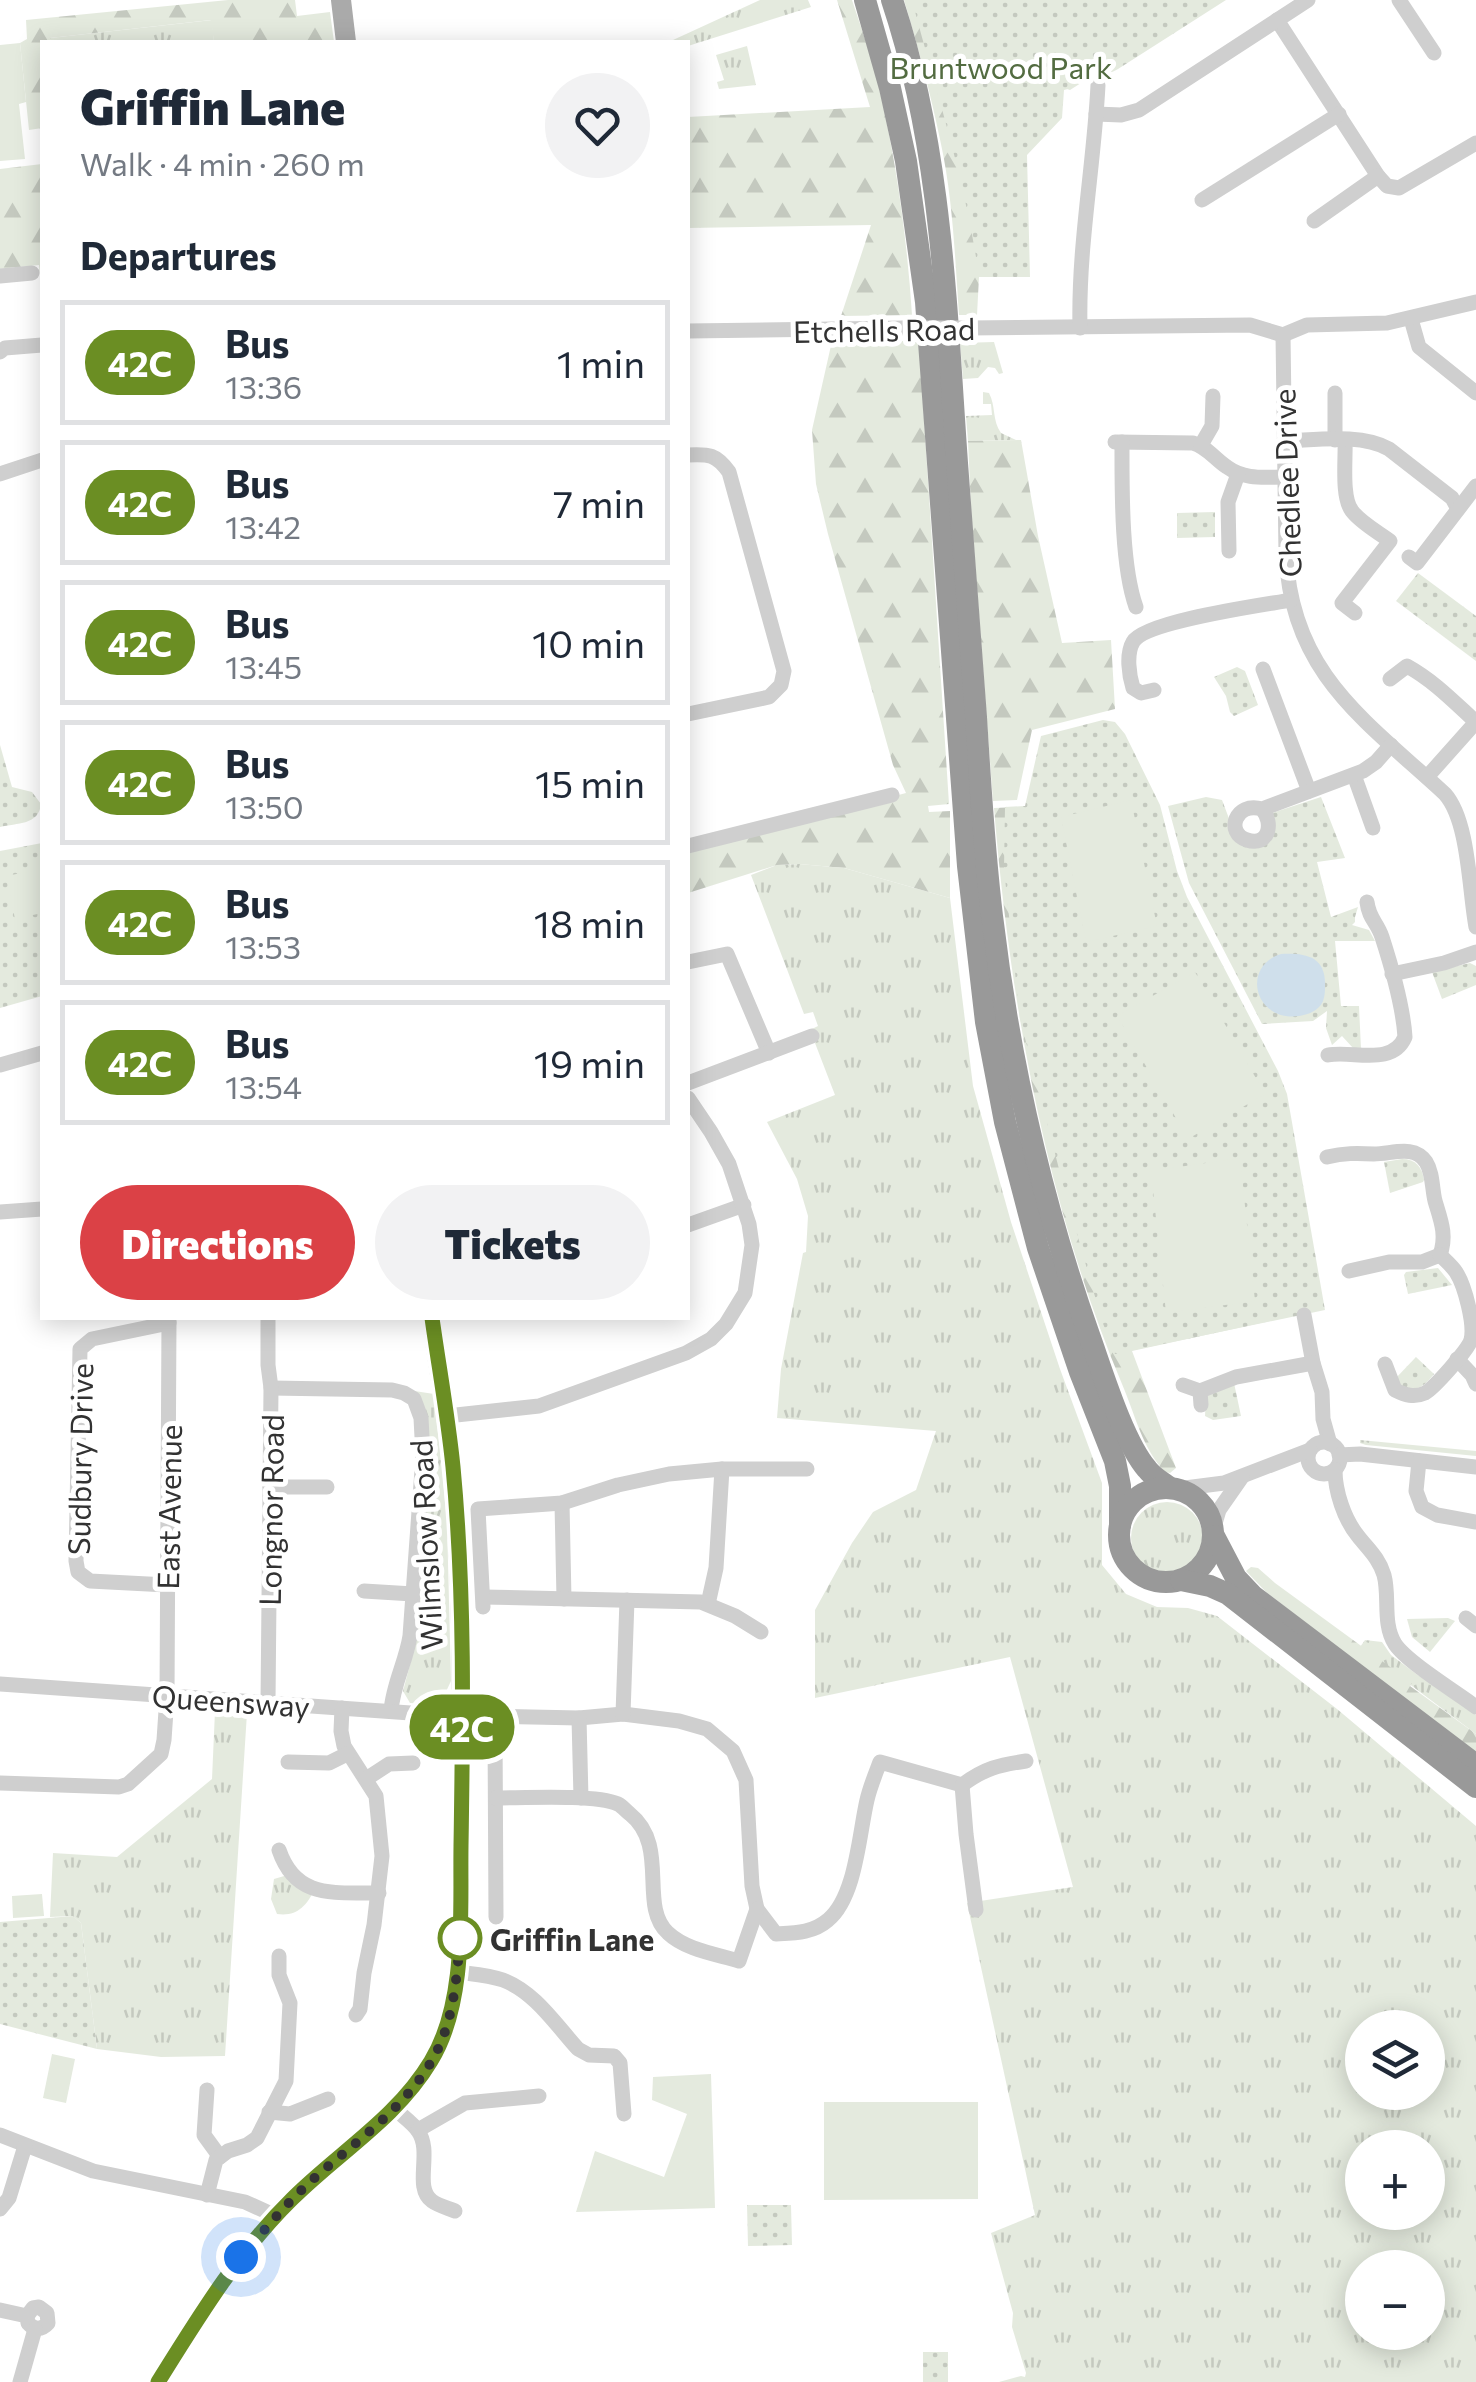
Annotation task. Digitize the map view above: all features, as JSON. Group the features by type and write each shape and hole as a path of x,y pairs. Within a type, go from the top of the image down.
{"highway":[{"path":"865,0 902,143 926,302 968,866 980,978 1005,1122 1038,1248 1115,1461 1123,1554 1135,1570 1154,1580 1180,1580 1196,1572 1206,1560 1213,1533"},
{"path":"892,0 919,96 936,195 986,866 998,961 1026,1120 1072,1288 1140,1459 1154,1477 1202,1504 1236,1578 1253,1596 1476,1765"},
{"path":"1120,1525 1137,1498 1156,1489 1173,1488"},
{"path":"1180,1580 1228,1594 1476,1787"}],"main road":[{"path":"341,0 346,40"},
{"name":"Wilmslow Road","path":"158,2382 222,2284 276,2216 394,2108 420,2078 447,2026 460,1945 462,1715 456,1518 447,1416 432,1320"}],"street":[{"path":"1096,114 1121,115 1139,110 1308,0"},
{"path":"1399,0 1434,53"},
{"path":"1277,20 1387,186 1399,188 1476,143"},
{"path":"1080,328 1079,278 1098,85"},
{"path":"1202,200 1340,114"},
{"path":"1314,220 1378,176"},
{"path":"0,276 32,273"},
{"path":"1283,336 1307,325 1367,325 1411,319 1476,302"},
{"path":"1411,319 1419,348 1476,393"},
{"name":"Etchells Road","path":"690,331 1250,326 1283,336"},
{"name":"Chedlee Drive","path":"1283,336 1286,568 1302,634 1320,669 1349,705 1454,806 1469,837 1476,927"},
{"path":"0,352 5,348 40,345"},
{"path":"1335,393 1349,505 1390,541 1342,603 1355,614"},
{"path":"1201,445 1212,426 1213,396"},
{"path":"1284,441 1370,441 1390,449 1452,498 1458,509"},
{"path":"1136,607 1124,525 1119,442 1201,445 1238,474 1284,477"},
{"path":"690,455 708,454 721,460 730,472 784,671 781,685 769,697 690,714"},
{"path":"0,474 40,461"},
{"path":"1229,551 1228,502 1238,474"},
{"path":"1413,563 1476,486"},
{"path":"1154,690 1142,693 1133,688 1130,657 1137,637 1184,620 1291,600"},
{"path":"1390,679 1410,661 1476,722 1427,777"},
{"path":"1263,670 1309,791"},
{"path":"1262,809 1354,775 1376,762 1391,745"},
{"path":"1354,775 1374,828"},
{"path":"690,846 892,795"},
{"path":"1328,1055 1388,1054 1404,1043 1405,1030 1392,974 1366,902"},
{"path":"1392,974 1476,952"},
{"path":"690,962 727,954 769,1053"},
{"path":"690,1082 812,1036"},
{"path":"0,1065 40,1054"},
{"path":"447,1416 539,1406 686,1353 726,1324 745,1293 752,1245 744,1205 729,1164 690,1101"},
{"path":"1338,1158 1406,1151 1424,1159 1444,1230 1440,1256"},
{"path":"690,1223 744,1205"},
{"path":"0,1212 40,1209"},
{"path":"1357,1266 1422,1262 1440,1256"},
{"path":"1383,1372 1395,1390 1406,1396 1420,1395 1433,1387 1471,1341 1468,1310 1458,1276 1440,1256"},
{"path":"1304,1315 1322,1392 1322,1458 1352,1528 1380,1563 1394,1643 1476,1706"},
{"name":"Sudbury Drive","path":"168,1584 90,1581 78,1572 76,1561 80,1349 92,1339 169,1320"},
{"name":"East Avenue","path":"0,1783 111,1787 128,1784 161,1754 166,1696 169,1320"},
{"name":"Longnor Road","path":"268,1320 268,1702"},
{"path":"1457,1359 1476,1384"},
{"path":"1183,1385 1200,1398 1236,1377 1313,1362"},
{"name":"Wilmslow Road","path":"271,1388 392,1390 414,1399 420,1410 423,1456 408,1651 393,1689 392,1711"},
{"path":"1173,1488 1210,1486 1281,1462 1360,1454 1476,1467"},
{"path":"1419,1461 1416,1491 1422,1508 1437,1515 1476,1522"},
{"path":"761,1632 701,1602 483,1602 478,1509 562,1503 669,1474 807,1469"},
{"path":"708,1604 716,1568 722,1470"},
{"path":"1213,1533 1219,1510 1242,1477"},
{"path":"270,1487 327,1487"},
{"path":"562,1503 564,1599"},
{"path":"364,1590 412,1594"},
{"path":"622,1714 627,1600"},
{"name":"Queensway","path":"0,1684 462,1715 580,1718 622,1714 679,1721 707,1729 733,1750 746,1780 756,1909"},
{"path":"342,1708 342,1739 347,1754 376,1796 382,1856 379,1894 356,2015"},
{"path":"580,1718 582,1798"},
{"path":"495,1730 496,1917"},
{"path":"288,1762 329,1764 347,1754"},
{"path":"962,1785 995,1766 1026,1761"},
{"path":"756,1909 776,1934 810,1931 830,1919 848,1888 868,1795 880,1762 962,1785"},
{"path":"366,1779 388,1764 413,1764"},
{"path":"962,1785 976,1910"},
{"path":"496,1798 582,1798 617,1804 640,1822 650,1841 658,1918 665,1932 694,1948 739,1961 756,1909"},
{"path":"279,1850 291,1874 314,1890 379,1894"},
{"path":"206,2195 214,2164 258,2138 286,2081 290,1999 280,1975 279,1956"},
{"path":"457,1972 500,1978 516,1986 578,2049 589,2055 614,2056 620,2063 624,2114"},
{"path":"206,2090 204,2135 220,2157"},
{"path":"418,2130 465,2102 539,2096"},
{"path":"268,2112 290,2114 329,2099"},
{"path":"394,2108 418,2130 425,2148 424,2189 434,2202 456,2210"},
{"path":"0,2135 93,2171 255,2205 276,2216"},
{"path":"0,2210 8,2198 25,2146"},
{"path":"0,2310 31,2322 20,2382"}],"green space":[{"path":"228,0 295,0 297,16 330,12 334,40 214,40 211,20 40,40 40,128 29,130 20,43 27,39 26,20"},
{"path":"760,0 808,0 811,7 690,45 690,40 673,40"},
{"path":"837,0 852,0 878,83 900,198 912,315 841,316 871,225 690,228 690,117 870,107"},
{"name":"Bruntwood Park","path":"904,0 1101,0 1096,76 1070,90 1046,82 979,277 977,315 959,315 945,165"},
{"name":"Bruntwood Park","path":"912,0 1226,0 1118,69 1064,90 1062,118 1027,155 1030,277 979,277 958,172"},
{"path":"212,20 214,40 50,40"},
{"path":"20,43 26,102 19,104 25,159 0,161 0,45"},
{"path":"747,46 756,85 719,89 717,82 724,80 716,55"},
{"path":"40,164 40,274 39,265 0,269 0,169"},
{"path":"832,341 919,341 949,804 928,806 929,812 950,811 950,898 844,868 799,864 777,865 690,892 690,849 906,793 893,765 828,534 816,484 812,430"},
{"path":"994,342 1003,373 988,367 978,378 963,379 960,343"},
{"path":"983,392 989,393 1001,433 1016,440 968,441 966,416 992,415 991,404 983,404"},
{"path":"1021,440 1062,643 1111,640 1115,709 1032,730 1017,800 993,801 968,441"},
{"path":"1215,512 1215,537 1177,538 1177,513"},
{"path":"1418,573 1476,616 1476,661 1396,601"},
{"path":"1237,667 1245,671 1258,705 1234,716 1214,677"},
{"path":"1103,720 1115,722 1125,734 1160,805 1187,897 1287,1094 1325,1310 1115,1354 1065,1192 1020,1019 1004,869 1005,807 1025,806 1041,736"},
{"path":"0,745 12,787 32,792 40,808 32,819 0,827"},
{"path":"1206,797 1222,800 1236,837 1253,847 1272,813 1321,797 1345,858 1317,862 1331,917 1358,907 1352,925 1369,930 1375,941 1335,941 1341,1006 1359,1006 1361,1049 1353,1048 1342,1036 1332,1045 1326,1028 1327,1011 1313,1021 1262,1024 1189,883 1168,806"},
{"path":"1131,800 1157,926 1086,942 1061,817"},
{"path":"1018,807 1297,1315 1132,1351 1176,1468 1170,1473 1157,1463 1145,1442 1095,1315 1052,1174 1021,1028 994,808"},
{"path":"40,843 40,997 0,1008 0,851"},
{"path":"777,865 844,868 950,898 973,1086 1011,1222 1102,1483 1102,1565 1126,1594 1157,1607 1188,1608 1217,1616 1337,1709 1476,1826 1476,2382 999,2382 1025,2377 1026,2373 991,2233 1035,2215 967,1903 1073,1887 1010,1657 815,1698 815,1610 873,1512 916,1490 936,1431 777,1418 781,1369 806,1252 808,1216 797,1179 767,1122 835,1095 810,1030 818,1026 813,1012 804,1014 751,875"},
{"path":"40,869 40,913 15,919 6,876"},
{"path":"1470,963 1476,966 1476,985 1442,999 1432,972"},
{"path":"1195,972 1265,1094 1188,1139 1117,1016"},
{"path":"1240,1158 1255,1301 1166,1313 1151,1171"},
{"path":"1402,1159 1418,1165 1424,1180 1390,1193 1384,1162"},
{"path":"1438,1268 1452,1285 1408,1294 1406,1272"},
{"path":"1416,1357 1434,1374 1421,1387 1403,1388 1395,1379"},
{"path":"1234,1383 1241,1416 1213,1420 1205,1416 1206,1395"},
{"path":"408,1390 434,1394 447,1522 451,1681 443,1698 426,1704 410,1703 403,1691 416,1642 429,1451"},
{"path":"1360,1440 1476,1451 1476,1456 1366,1445"},
{"path":"1167,1502 1181,1504 1193,1512 1201,1524 1201,1552 1193,1564 1181,1572 1167,1574 1153,1572 1141,1564 1133,1552 1131,1538 1133,1524 1141,1512 1153,1504"},
{"path":"1258,1568 1476,1734 1476,1755 1266,1592 1246,1571"},
{"path":"1407,1619 1455,1621 1430,1652 1412,1637"},
{"path":"1365,1640 1382,1642 1391,1655 1476,1715 1476,1734 1360,1647"},
{"path":"215,1711 247,1713 225,2056 161,2057 97,2049 81,1923 73,1916 50,1917 53,1853 117,1857 212,1779"},
{"path":"291,1874 314,1890 300,1909 277,1914 271,1899 274,1879"},
{"path":"42,1894 44,1916 13,1918 12,1896"},
{"path":"73,1916 81,1923 97,2049 0,2024 0,1922"},
{"path":"52,2054 75,2059 66,2103 43,2098"},
{"path":"711,2074 715,2208 576,2212 595,2151 664,2177 687,2114 652,2100 653,2077"},
{"path":"824,2102 978,2102 978,2199 824,2200"},
{"path":"747,2205 791,2205 792,2245 748,2246"},
{"path":"923,2352 948,2352 948,2382 923,2382"}],"water":[{"path":"1281,954 1312,958 1322,967 1323,1001 1313,1012 1284,1016 1263,1002 1257,980 1268,960"}],"bus line":[{"name":"42C","path":"158,2382 241,2257 290,2200 394,2108 429,2066 447,2026 460,1945 460,1614 453,1470 432,1320"}],"place":[{"name":"Griffin Lane","path":"460,1938"}],"route":[{"path":"241,2257 290,2200 394,2108 429,2066 447,2026 460,1938"}]}
